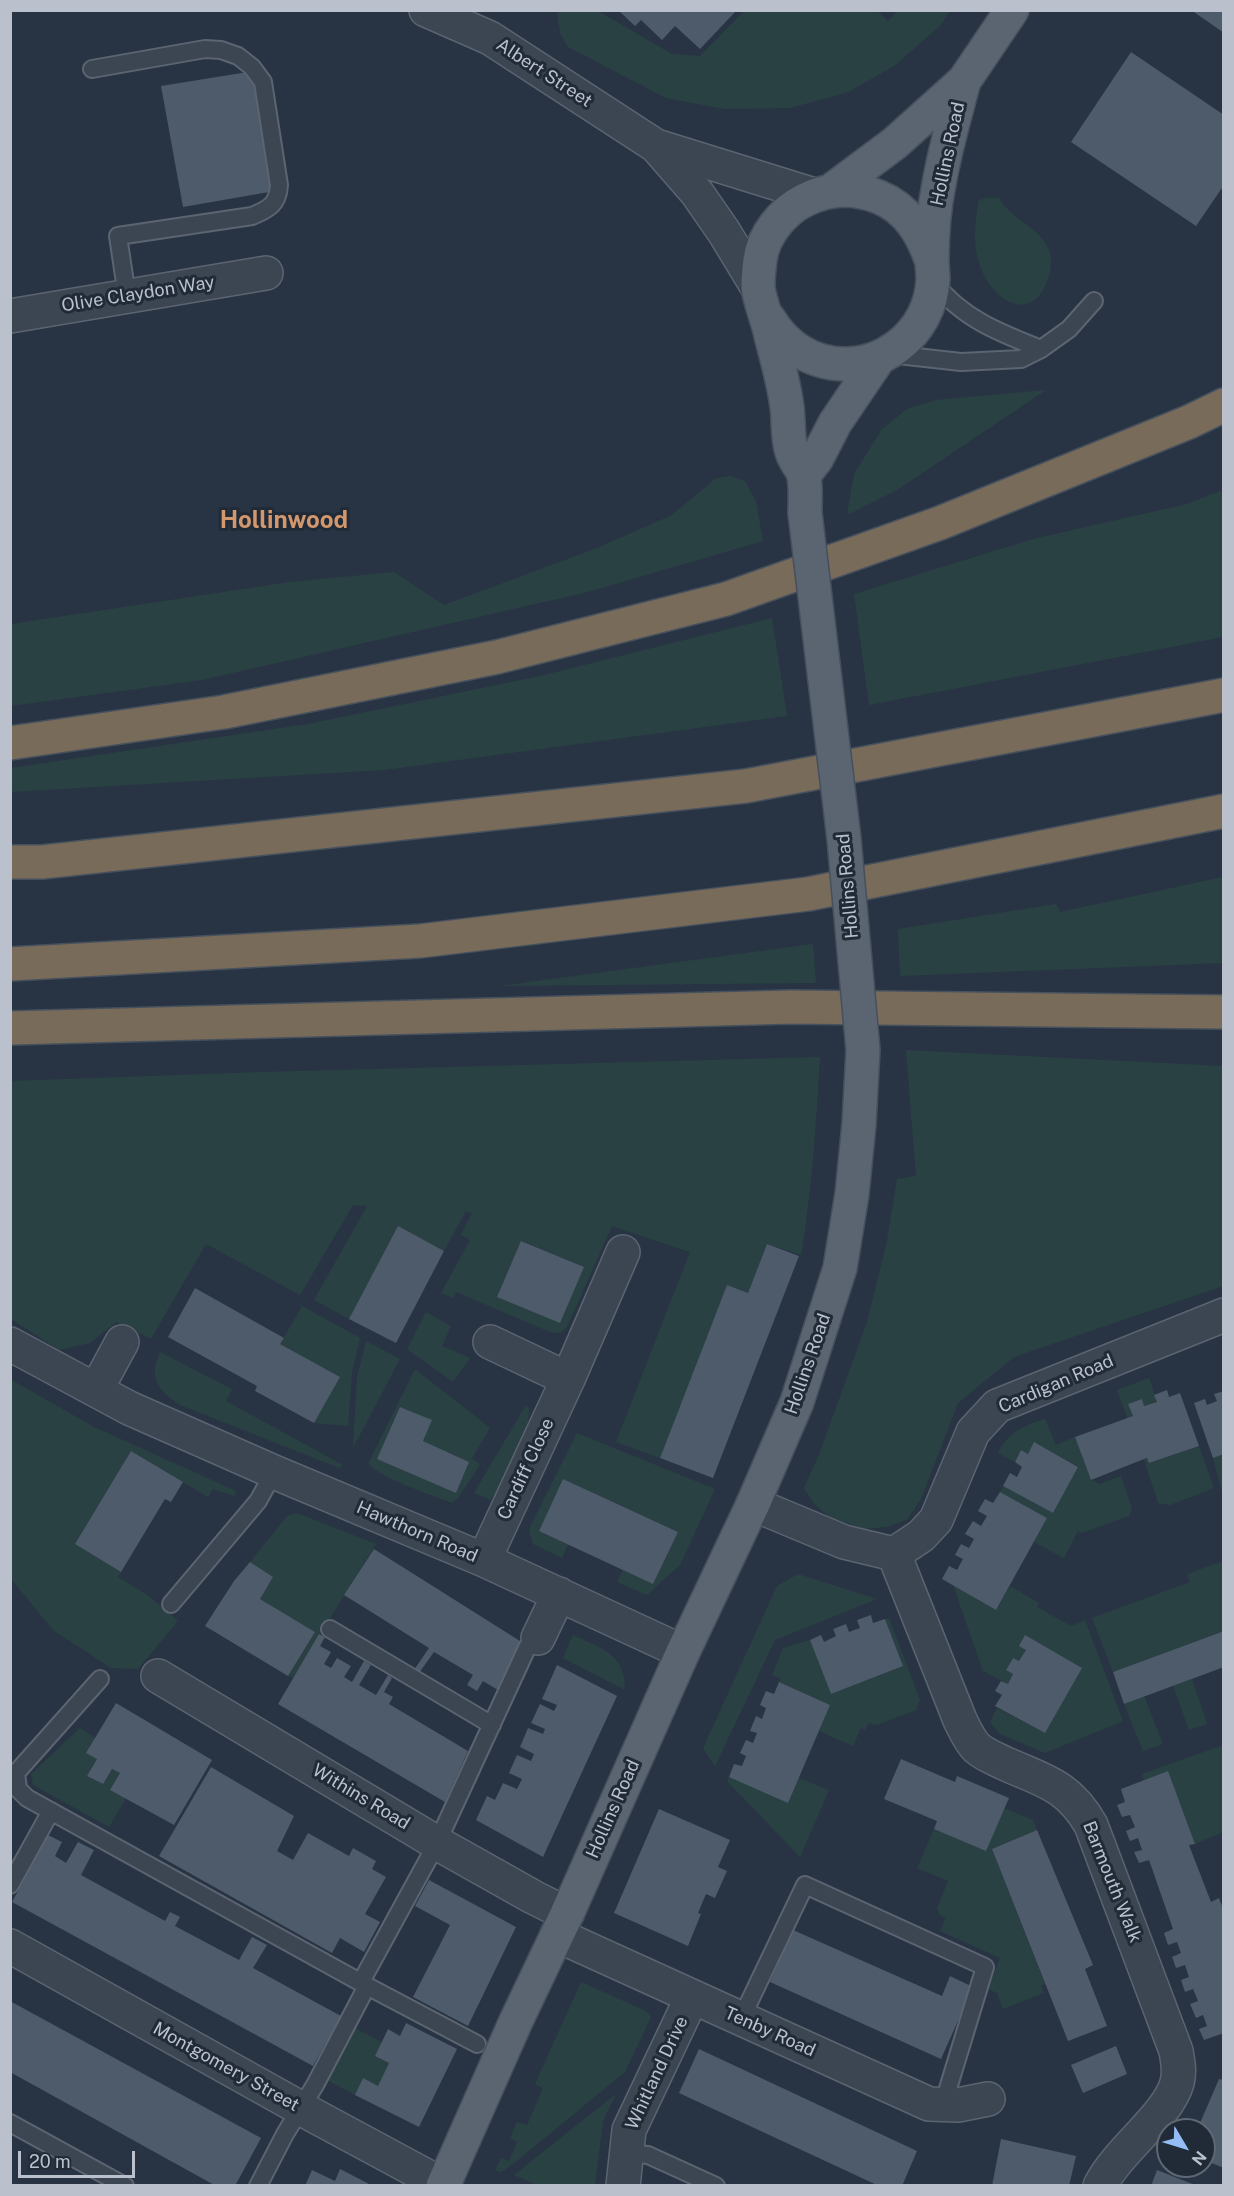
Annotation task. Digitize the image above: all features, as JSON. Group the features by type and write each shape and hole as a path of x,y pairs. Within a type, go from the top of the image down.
{"highway":[{"path":"1189,422 1224,393"},
{"path":"10,743 236,710 497,657 726,599 940,523 1189,422 1224,405"},
{"path":"1189,422 1224,430"},
{"path":"10,862 54,861 746,786 1224,695"},
{"path":"10,964 420,941 808,894 1224,811"},
{"path":"10,1028 791,1007 1224,1012"}],"main road":[{"name":"Hollins Road","path":"443,2185 683,1653 753,1504 797,1402 840,1268 860,1124 863,1050 844,839 805,513 804,475 791,452 787,405 763,302 760,258 773,228 787,212 823,193 896,143 964,81 1012,10"},
{"name":"Hollins Road","path":"763,302 776,332 790,345 817,360 833,364 864,363 884,356 907,339 922,320 929,301 939,184 964,81"},
{"name":"Hollins Road","path":"823,193 850,190 868,193 889,201 908,217 923,238 932,271"},
{"name":"Hollins Road","path":"804,475 817,458 835,423 884,356"}],"street":[{"name":"Albert Street","path":"426,10 490,38 656,146 697,194 724,232 763,302"},
{"name":"Albert Street","path":"656,146 823,193"},
{"name":"Olive Claydon Way","path":"10,316 266,273"},
{"name":"Cardiff Close","path":"484,1560 623,1252"},
{"name":"Cardigan Road","path":"894,1554 921,1536 936,1520 973,1432 997,1406 1224,1315"},
{"path":"96,1390 122,1342"},
{"path":"490,1342 568,1378"},
{"name":"Hawthorn Road","path":"10,1344 129,1408 484,1560 683,1653"},
{"path":"753,1504 844,1542 894,1554"},
{"name":"Barmouth Walk","path":"894,1554 960,1720 970,1739 978,1749 994,1758 1063,1791 1081,1808 1095,1835 1176,2051 1179,2067 1177,2083 1170,2098 1116,2160 1100,2186"},
{"path":"538,1638 559,1594"},
{"name":"Withins Road","path":"158,1676 437,1843 533,1897 562,1925"},
{"name":"Tenby Road","path":"562,1925 692,1997 929,2104 958,2105 988,2099"},
{"name":"Montgomery Street","path":"10,1946 443,2185"},
{"name":"Whitland Drive","path":"623,2186 629,2130 692,1997"}],"lane":[{"path":"92,69 205,49 221,50 238,56 252,67 263,82 279,185 276,202 266,210 252,216 118,236 127,296"},
{"path":"932,271 947,299 973,318 1000,333 1041,349"},
{"path":"884,356 961,362 1021,359 1041,349 1069,329 1094,301"},
{"path":"171,1604 258,1501 274,1472"},
{"path":"330,1629 492,1725"},
{"path":"258,2186 315,2085 437,1843 527,1648 538,1638"},
{"path":"100,1679 16,1773 18,1789 27,1798 477,2044"},
{"path":"10,1885 51,1811"},
{"path":"741,2019 805,1885 986,1967 943,2104"},
{"path":"10,2123 125,2186"},
{"path":"626,2153 648,2155 716,2186"}],"green space":[{"path":"557,11 598,11 672,54 700,56 744,11 877,11 888,21 897,11 950,11 940,26 894,66 848,92 790,108 725,109 666,98 568,47 560,33"},
{"path":"999,198 1004,206 1040,236 1049,250 1051,265 1047,281 1041,293 1034,300 1025,304 1008,301 999,295 981,268 976,249 976,219 979,200"},
{"path":"1046,390 897,490 847,515 854,474 882,429 907,409 936,400"},
{"path":"731,476 745,481 756,502 763,541 588,592 202,680 11,706 11,624 290,582 394,572 444,605 597,548 672,515 716,478"},
{"path":"1223,490 1223,637 869,705 854,594 1033,539 1187,504"},
{"path":"772,618 787,716 384,770 11,792 11,768 308,724 540,676"},
{"path":"1223,877 1223,963 900,976 898,929 1056,904 1060,912"},
{"path":"813,944 816,983 499,986"},
{"path":"906,1050 1223,1066 1223,1286 1014,1357 958,1403 921,1499 907,1520 886,1527 865,1529 831,1518 814,1504 804,1488 820,1452 867,1322 887,1241 897,1179 916,1176"},
{"path":"820,1057 811,1181 801,1255 767,1244 748,1293 727,1285 660,1458 616,1442 690,1252 612,1226 567,1327 560,1333 550,1332 456,1292 453,1298 441,1293 470,1240 461,1235 472,1213 466,1211 444,1251 398,1227 349,1319 314,1300 367,1206 353,1205 300,1295 206,1244 151,1339 116,1322 90,1343 59,1350 11,1319 10,1081","holes":["522,1241 584,1267 498,1297"]},
{"path":"302,1306 360,1338 352,1373 348,1426 314,1423 339,1377 280,1344"},
{"path":"426,1312 451,1326 442,1346 470,1358 453,1382 407,1349"},
{"path":"366,1341 400,1359 353,1448 357,1377"},
{"path":"160,1352 232,1389 226,1401 343,1465 339,1468 180,1405 157,1383 155,1369"},
{"path":"415,1369 490,1428 472,1458 480,1465 458,1498 452,1503 396,1481 368,1464","holes":["400,1407 431,1420 423,1441 469,1462 456,1493"]},
{"path":"1149,1378 1157,1402 1144,1406 1142,1399 1128,1404 1133,1416 1127,1418 1117,1390"},
{"path":"10,1379 94,1427 236,1491 234,1496 213,1489 208,1497 131,1451 75,1544 121,1572 118,1577 149,1596 178,1621 138,1669 111,1668 53,1630 11,1579"},
{"path":"526,1405 529,1408 526,1432 517,1457 504,1480 490,1500 474,1493"},
{"path":"1045,1419 1056,1445 1075,1437 1091,1480 1100,1484 1121,1476 1132,1509 1129,1516 1082,1533 1078,1531 1064,1558 1034,1542 1047,1518 1000,1492 1003,1486 1053,1513 1078,1466 1035,1443 1028,1454 1021,1450 1015,1462 998,1453 1017,1431"},
{"path":"577,1433 715,1489 680,1565 647,1595 617,1582 623,1570 653,1583 678,1532 563,1479 539,1531 568,1544 562,1558 533,1544 530,1527"},
{"path":"1199,1446 1214,1488 1170,1505 1158,1503 1144,1459 1147,1458 1150,1463"},
{"path":"1223,1454 1223,1497 1213,1458"},
{"path":"297,1513 376,1544 293,1678 288,1676 315,1632 260,1599 273,1577 250,1562 287,1516"},
{"path":"1223,1561 1223,1631 1113,1672 1092,1618 1190,1582 1187,1574"},
{"path":"798,1574 877,1599 775,1640 715,1766 703,1748 777,1586"},
{"path":"953,1585 996,1610 1010,1586 1039,1603 1037,1607 1071,1626 1085,1620 1123,1721 1045,1753 1000,1734 990,1722 997,1708 1045,1733 1026,1650 1019,1661 1012,1658 1006,1670 1013,1674 1008,1684 983,1671"},
{"path":"889,1618 920,1700 916,1710 877,1725 868,1723 865,1730 861,1728 853,1746 819,1731 829,1705 779,1682 781,1679 772,1675 783,1648 810,1640 831,1694 903,1666 885,1619"},
{"path":"573,1635 602,1649 616,1660 624,1678 625,1690 563,1658"},
{"path":"1192,1679 1207,1724 1189,1730 1173,1686"},
{"path":"1144,1696 1163,1744 1143,1751 1124,1704"},
{"path":"80,1728 96,1738 87,1753 97,1759 87,1776 102,1784 112,1769 120,1773 110,1790 126,1798 109,1827 33,1785 31,1774"},
{"path":"1223,1745 1223,1832 1195,1844 1168,1772 1144,1780 1142,1774"},
{"path":"729,1777 799,1778 829,1790 800,1857 727,1781"},
{"path":"1004,1808 1033,1820 1037,1830 992,1849 1045,1984 1041,1986 1044,1993 1003,2009 997,1993 988,1989 1000,1958 940,1931 946,1918 940,1915 937,1909 948,1881 917,1868 934,1829"},
{"path":"581,1982 646,2011 651,2017 625,2072 513,2164 501,2172 495,2170 501,2158 509,2161 517,2142 510,2138 517,2122 527,2125 543,2088 535,2084"},
{"path":"355,2028 382,2042 375,2056 389,2063 378,2086 363,2078 355,2095 327,2080"},
{"path":"616,2094 603,2121 595,2185 537,2185 514,2175"}],"building":[{"path":"618,10 737,10 700,49 675,26 662,40 641,20 635,26"},
{"path":"1191,10 1224,10 1224,33"},
{"path":"1131,52 1224,115 1224,185 1196,226 1071,142"},
{"path":"254,71 275,191 183,207 161,86"},
{"path":"398,1226 444,1251 396,1343 349,1319"},
{"path":"521,1241 584,1267 560,1323 497,1297"},
{"path":"767,1244 799,1256 713,1478 660,1458 727,1285 748,1293"},
{"path":"195,1288 284,1338 280,1344 340,1377 314,1423 255,1391 257,1386 168,1337"},
{"path":"1167,1390 1169,1397 1180,1393 1199,1446 1149,1463 1147,1458 1091,1480 1075,1437 1133,1416 1128,1404 1142,1399 1144,1406 1157,1402 1154,1395"},
{"path":"1224,1391 1224,1454 1213,1458 1194,1403 1205,1399 1207,1405 1217,1401 1214,1394"},
{"path":"400,1407 432,1420 423,1441 469,1462 456,1493 377,1459"},
{"path":"1034,1442 1078,1467 1053,1513 1003,1486 1010,1473 1017,1477 1022,1467 1015,1462 1021,1450 1028,1454"},
{"path":"131,1451 183,1482 171,1502 165,1499 121,1572 75,1544"},
{"path":"563,1479 678,1532 653,1584 539,1531"},
{"path":"1000,1492 1047,1518 996,1610 942,1579 949,1566 957,1570 963,1559 955,1555 961,1544 969,1548 974,1539 965,1534 973,1521 981,1526 987,1516 978,1511 985,1499 993,1503"},
{"path":"374,1549 520,1641 498,1690 483,1681 477,1691 467,1685 473,1675 434,1652 419,1673 414,1670 429,1648 344,1595"},
{"path":"250,1562 273,1577 260,1599 315,1632 288,1676 205,1626 234,1581"},
{"path":"871,1615 873,1623 885,1619 903,1666 831,1694 810,1640 821,1635 824,1642 836,1636 833,1629 846,1624 849,1632 860,1628 857,1620"},
{"path":"1224,1631 1224,1667 1124,1704 1113,1672"},
{"path":"319,1634 325,1637 320,1646 331,1652 324,1664 331,1668 337,1658 351,1666 344,1677 352,1682 364,1661 371,1665 359,1685 376,1695 388,1675 392,1678 384,1692 393,1697 389,1704 468,1751 445,1802 278,1704"},
{"path":"1025,1635 1082,1668 1045,1733 995,1706 1002,1695 995,1691 1001,1681 1008,1684 1013,1674 1006,1670 1013,1658 1019,1661 1026,1650 1019,1646"},
{"path":"557,1665 617,1696 543,1857 476,1820 487,1796 495,1800 503,1783 517,1789 522,1779 509,1773 517,1755 531,1761 534,1754 520,1747 528,1728 543,1734 545,1729 531,1723 540,1704 554,1711 557,1705 542,1699"},
{"path":"779,1682 830,1705 788,1803 729,1777 734,1764 742,1766 746,1756 740,1753 746,1740 753,1743 757,1733 750,1731 756,1716 762,1719 766,1708 760,1705 766,1691 774,1694"},
{"path":"116,1703 212,1760 174,1825 110,1790 120,1773 112,1769 103,1784 87,1776 97,1759 86,1753"},
{"path":"901,1759 955,1782 957,1776 1009,1798 986,1851 934,1829 937,1821 884,1799"},
{"path":"211,1767 294,1816 277,1851 293,1860 308,1833 349,1856 353,1848 376,1861 372,1869 386,1877 365,1914 380,1922 364,1952 340,1938 332,1953 159,1856"},
{"path":"1168,1771 1195,1844 1189,1845 1211,1902 1219,1898 1224,1911 1224,2033 1204,2040 1199,2029 1207,2026 1203,2015 1196,2018 1190,2004 1198,2001 1193,1989 1185,1992 1181,1980 1189,1977 1185,1965 1176,1968 1172,1957 1181,1953 1177,1942 1168,1945 1164,1933 1173,1929 1149,1860 1139,1863 1134,1852 1142,1850 1138,1838 1130,1841 1126,1831 1135,1827 1130,1815 1122,1817 1117,1805 1125,1802 1121,1789"},
{"path":"659,1809 730,1840 718,1867 727,1871 715,1898 706,1894 698,1913 701,1914 688,1946 614,1913"},
{"path":"1037,1830 1093,1965 1085,1969 1107,2026 1068,2041 992,1849"},
{"path":"48,1835 62,1842 55,1856 66,1863 78,1842 94,1850 81,1875 165,1921 170,1912 180,1917 175,1926 239,1960 252,1937 267,1945 253,1968 341,2016 313,2066 12,1902"},
{"path":"429,1880 516,1927 468,2026 413,1997 450,1925 415,1906"},
{"path":"793,1930 942,1996 950,1976 973,1987 941,2059 770,1982"},
{"path":"10,2001 261,2138 235,2186 216,2186 10,2072"},
{"path":"406,2023 457,2049 419,2127 355,2095 363,2078 378,2086 389,2063 375,2056 388,2029 400,2036"},
{"path":"1116,2046 1127,2074 1083,2093 1071,2065"},
{"path":"699,2049 917,2151 902,2186 879,2186 679,2093"},
{"path":"1219,2079 1224,2080 1224,2168 1216,2165 1216,2118 1202,2118"},
{"path":"1001,2139 1076,2156 1069,2186 992,2186"},
{"path":"340,2169 373,2186 305,2186 312,2170 335,2181"},
{"path":"1156,2173 1156,2178 1177,2178 1195,2185 1195,2186 1151,2186"}],"district":[{"name":"Hollinwood","path":"284,521"}]}
